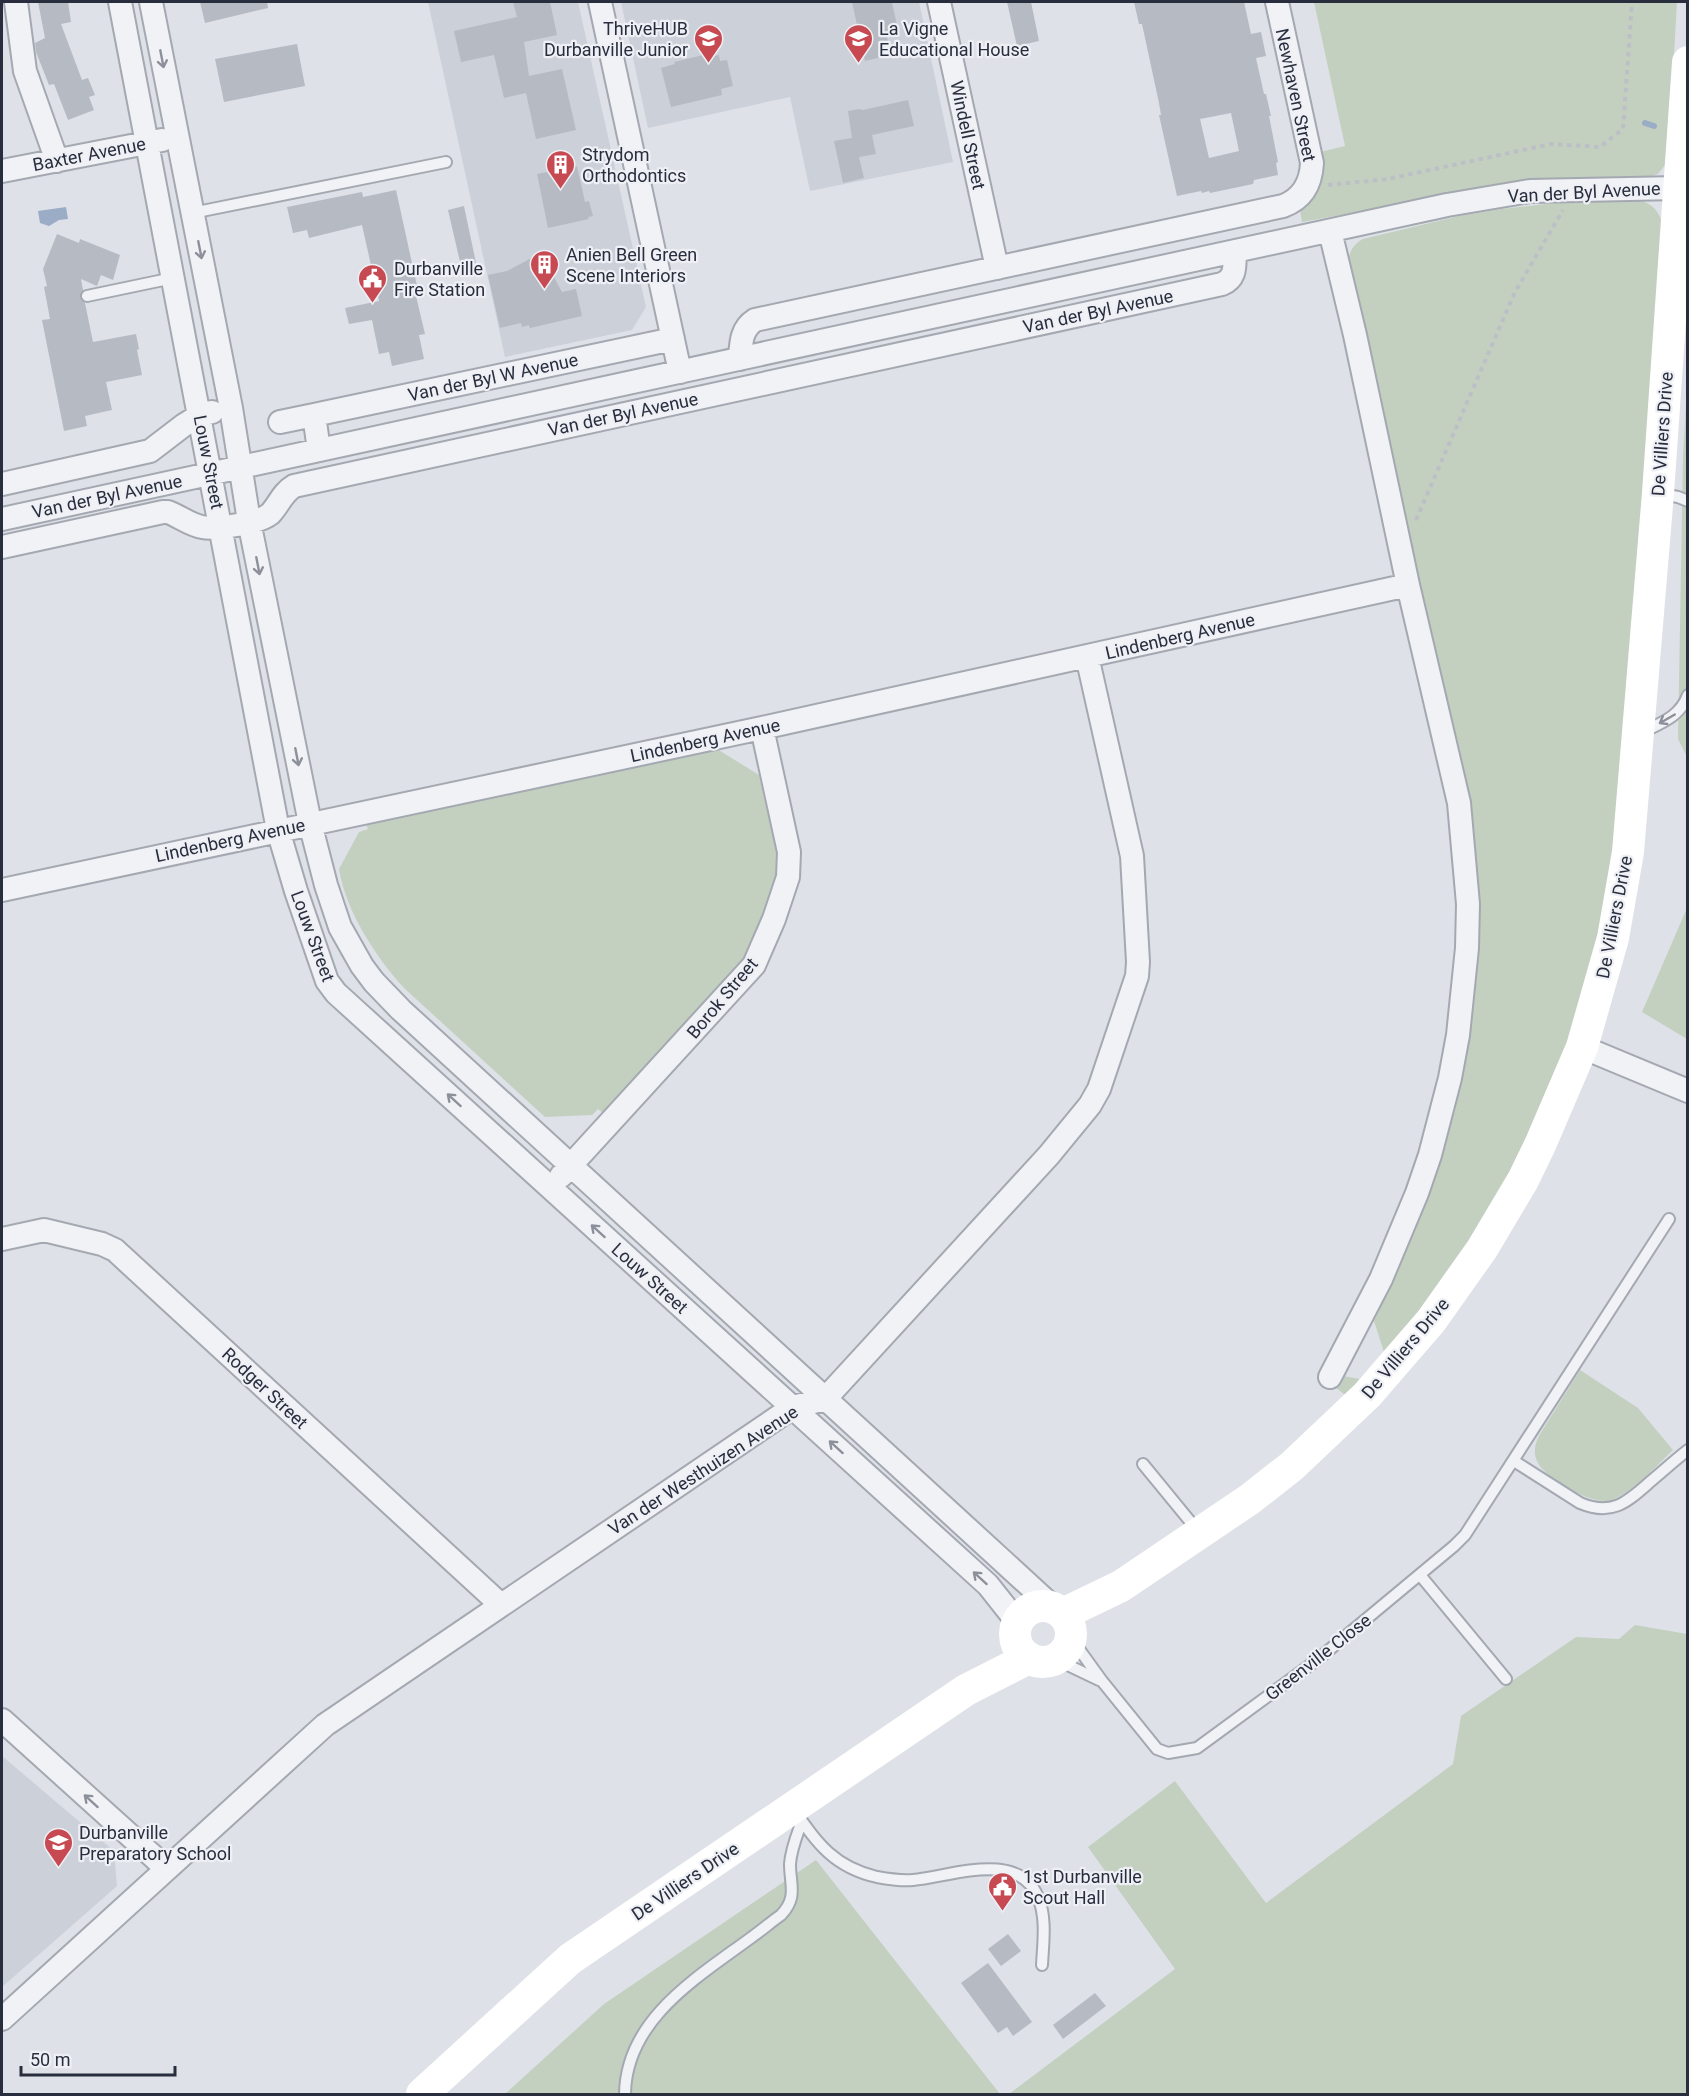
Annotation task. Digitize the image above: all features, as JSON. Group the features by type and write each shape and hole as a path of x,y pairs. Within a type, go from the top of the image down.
{"street":[{"path":"16,2 10,31 57,161"},
{"name":"Louw Street","path":"120,2 278,830 320,965 331,987 988,1585 1047,1634"},
{"name":"Louw Street","path":"152,2 231,408 249,521 310,823 326,885 340,927 350,947 374,982 401,1010 825,1399 1047,1634"},
{"path":"600,2 680,372"},
{"name":"Windell Street","path":"939,2 997,268"},
{"name":"Newhaven Street","path":"1277,2 1312,163 1310,180 1306,187"},
{"name":"De Villiers Drive","path":"422,2094 570,1959 797,1814 966,1690 1200,1534 1258,1492 1332,1430 1374,1387 1431,1321 1482,1249 1523,1180 1582,1047 1602,981 1622,895 1628,852 1637,735 1673,497 1688,62"},
{"name":"Baxter Avenue","path":"2,171 177,138"},
{"path":"740,359 744,332 748,324 755,320 1283,206 1297,199 1306,187"},
{"name":"Van der Byl Avenue","path":"2,519 1447,206 1530,191 1683,188"},
{"path":"1330,231 1459,803 1468,904 1464,992 1441,1117 1420,1184 1381,1279 1330,1377"},
{"name":"Van der Byl Avenue","path":"2,547 163,512 168,512 201,527 221,528 268,515 287,490 294,486 1222,284 1233,275 1235,251"},
{"name":"Van der Byl W Avenue","path":"280,422 673,339"},
{"path":"2,484 150,451 200,415 231,408"},
{"path":"314,415 319,450"},
{"name":"Lindenberg Avenue","path":"2,890 762,728 1408,585"},
{"path":"825,1399 1049,1155 1090,1105 1099,1089 1137,976 1138,962 1132,856 1087,656"},
{"name":"Borok Street","path":"550,1188 754,965 759,956 788,876 789,852 762,728"},
{"path":"1582,1047 1688,1091"},
{"name":"Rodger Street","path":"2,1239 45,1230 102,1244 115,1250 501,1605"},
{"name":"Van der Westhuizen Avenue","path":"2,2019 325,1725 793,1407 825,1399"},
{"path":"2,1720 166,1868"}],"lane":[{"path":"192,213 446,162"},
{"path":"87,296 173,278"},
{"path":"1637,735 1674,717 1684,705 1688,695"},
{"name":"Greenville Close","path":"1047,1634 1102,1681 1157,1749 1168,1753 1197,1748 1317,1660 1465,1535 1669,1219"},
{"path":"1514,1461 1580,1503 1592,1508 1603,1509 1615,1507 1629,1500 1688,1450"},
{"path":"1143,1464 1200,1534"},
{"path":"1420,1575 1506,1679"},
{"name":"Greenville Close","path":"1047,1634 1102,1681"},
{"path":"797,1814 818,1844 832,1857 875,1876 914,1880 960,1871 998,1869 1019,1876 1038,1896 1042,1914 1042,1965"},
{"path":"625,2094 628,2064 651,2022 679,1991 788,1908 792,1897 790,1864 797,1814"}],"path":[{"path":"1306,187 1388,178 1551,144 1600,147 1623,129 1632,2"},
{"path":"1400,543 1419,515 1515,292 1562,214 1570,189"}],"shaded area":[{"path":"428,2 578,2 646,307 632,330 505,357"},
{"name":"La Vigne Educational House","path":"621,2 919,2 953,162 810,191 790,97 648,128"},
{"name":"Durbanville Preparatory School","path":"2,1756 114,1851 117,1886 2,1987"}],"green space":[{"path":"1314,2 1677,2 1668,161 1658,174 1647,178 1552,179 1514,183 1302,222 1300,210 1320,152 1345,146"},
{"path":"1636,200 1647,203 1655,209 1663,228 1616,838 1591,979 1546,1112 1428,1309 1349,1398 1335,1387 1343,1376 1360,1379 1384,1352 1374,1321 1409,1245 1446,1134 1462,1074 1473,1009 1477,956 1348,261 1353,248 1363,239 1459,216 1563,202"},
{"path":"1687,387 1687,757 1678,739 1683,457"},
{"path":"717,749 759,775 780,868 746,957 603,1113 598,1109 592,1115 545,1117 393,976 355,917 339,869 359,832 368,829 366,824"},
{"path":"1687,908 1687,1039 1642,1012"},
{"path":"1580,1370 1638,1408 1673,1450 1633,1487 1607,1501 1589,1498 1557,1482 1541,1468 1535,1454 1540,1434"},
{"path":"1635,1625 1687,1634 1687,2094 1009,2094 1175,1969 1088,1847 1175,1781 1266,1903 1453,1764 1461,1716 1576,1637 1619,1639"},
{"path":"816,1860 1000,2094 505,2094 604,2004"}],"water":[{"path":"66,207 68,219 59,220 49,226 40,223 38,211"}],"building":[{"path":"38,2 68,2 71,22 61,24 82,80 88,78 95,95 89,97 94,110 68,120 54,84 49,85 36,52 35,43 45,38"},
{"path":"200,2 267,2 268,8 205,23"},
{"path":"513,2 550,2 557,35 524,42 529,76 562,69 576,130 536,139 526,93 504,98 494,55 461,62 454,31 517,17"},
{"path":"852,2 892,2 898,30 886,32 891,55 865,61"},
{"path":"1007,2 1031,2 1039,41 1017,46"},
{"path":"1134,2 1244,2 1251,34 1261,32 1266,56 1256,58 1271,116 1269,116 1278,162 1276,163 1278,175 1254,180 1253,184 1210,193 1201,191 1177,196 1142,24 1139,24","holes":["1231,113 1239,151 1209,158 1200,119"]},
{"path":"297,44 305,86 224,102 215,59"},
{"path":"703,55 704,58 719,55 720,61 727,60 733,86 721,89 722,95 671,107 661,68 675,64 674,62"},
{"path":"908,100 914,126 872,135 876,154 859,157 864,178 843,183 834,141 852,138 848,111"},
{"name":"Strydom Orthodontics","path":"577,166 585,202 589,201 593,216 588,217 589,219 548,228 537,174"},
{"path":"396,190 419,295 416,296 425,334 419,335 424,359 392,366 389,352 379,354 372,320 349,324 345,308 379,301 362,225 309,238 307,230 293,233 287,207 362,192 363,197"},
{"path":"464,206 476,263 461,266 448,210"},
{"path":"57,234 79,243 80,239 120,255 113,280 101,275 97,286 81,279 83,290 80,297 85,303 93,342 136,334 142,375 106,382 112,410 85,416 87,426 64,431 42,320 50,319 43,269"},
{"name":"Anien Bell Green Scene Interiors","path":"541,253 562,292 576,289 582,316 530,328 529,325 522,327 521,323 500,328 488,275 507,271"},
{"path":"1008,1934 1021,1951 1001,1966 988,1949"},
{"path":"988,1963 1032,2022 1013,2036 1007,2027 998,2033 961,1983"},
{"path":"1095,1993 1106,2006 1063,2039 1053,2025"}],"waterway":[{"path":"1645,123 1654,126"}],"place":[{"name":"ThriveHUB Durbanville Junior","path":"709,64"},
{"name":"La Vigne Educational House","path":"858,64"},
{"name":"Strydom Orthodontics","path":"561,190"},
{"name":"Anien Bell Green Scene Interiors","path":"545,290"},
{"name":"Durbanville Fire Station","path":"373,304"},
{"name":"Durbanville Preparatory School","path":"58,1868"},
{"name":"1st Durbanville Scout Hall","path":"1002,1912"}]}
